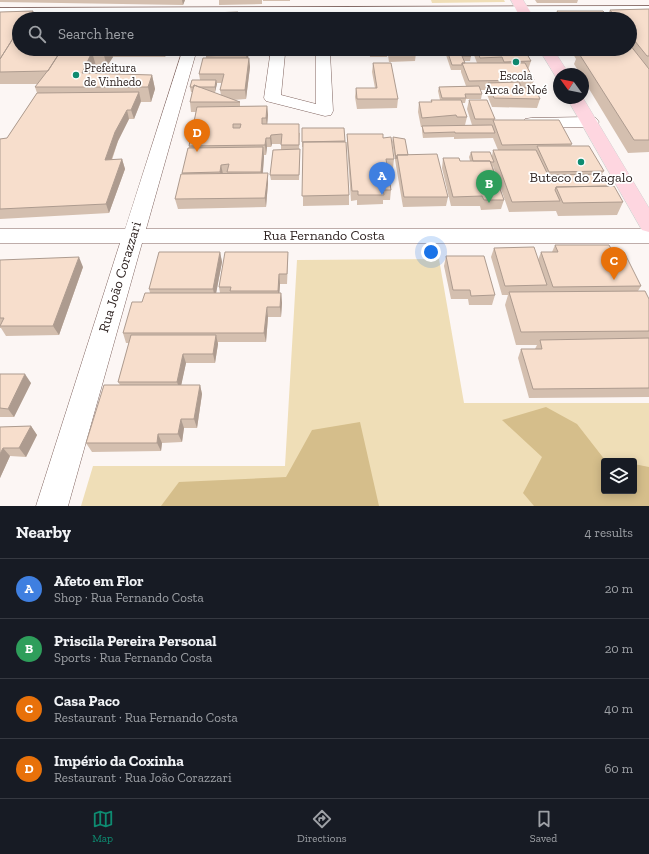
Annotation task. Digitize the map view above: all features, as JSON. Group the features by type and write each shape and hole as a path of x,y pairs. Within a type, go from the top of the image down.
{"main road":[{"path":"550,56 557,68"},
{"path":"579,104 649,226"}],"street":[{"path":"437,12 649,10"},
{"path":"0,12 215,12"},
{"name":"Rua João Corazzari","path":"52,506 188,56"},
{"path":"278,56 272,98 324,111 323,56"},
{"path":"513,124 590,122"},
{"name":"Rua Fernando Costa","path":"0,236 649,236"}],"shaded area":[{"path":"431,0 504,0 505,2 432,3"},
{"path":"439,259 464,403 649,403 649,506 81,506 93,466 285,466 297,260"},
{"path":"546,407 577,424 603,458 601,458 601,494 637,494 637,465 649,467 649,506 534,506 523,493 542,457 502,420"},
{"path":"360,422 379,506 161,506 179,482 286,477 312,430"}],"building":[{"path":"649,9 649,56 647,56 637,44 637,12 612,12 610,10"},
{"path":"33,11 12,12 12,40 0,59 0,12"},
{"path":"557,11 604,12 558,12"},
{"path":"12,40 12,56 58,56 48,71 0,72 0,59"},
{"path":"637,54 649,69 649,140 634,140 581,56 637,56"},
{"path":"57,56 90,56 82,73 152,75 148,87 35,87"},
{"path":"449,56 462,56 465,63 462,63 462,65 452,65"},
{"path":"479,56 528,56 531,61 504,62 502,57 480,58"},
{"path":"203,58 249,58 245,90 220,90 224,74 199,74"},
{"path":"373,63 391,63 398,99 357,99 356,88 377,88"},
{"path":"462,63 525,63 534,80 469,81"},
{"path":"192,80 216,80 215,87 199,87 194,85 194,87 190,87"},
{"path":"519,82 522,88 535,88 540,99 494,98 488,83"},
{"path":"194,85 240,102 190,102"},
{"path":"479,86 482,94 465,94 466,98 442,98 439,87"},
{"path":"139,92 131,110 127,110 115,132 105,160 122,159 106,204 0,209 0,139 7,138 37,93"},
{"path":"431,100 461,100 467,117 457,117 456,115 422,118 419,102 432,102"},
{"path":"469,100 487,100 495,119 475,119"},
{"path":"267,106 266,118 262,118 262,124 299,124 299,145 281,145 282,134 271,135 270,138 266,138 265,145 189,146 197,107","holes":["233,124 241,124 240,128 233,128"]},
{"path":"493,120 559,120 572,144 502,145"},
{"path":"492,125 495,133 424,133 422,126"},
{"path":"302,128 344,128 345,141 302,142"},
{"path":"347,134 383,134 383,138 391,137 394,159 386,159 391,190 383,190 384,195 358,195 358,191 352,191"},
{"path":"393,137 405,139 408,155 397,155 396,159"},
{"path":"303,142 346,142 349,195 302,196"},
{"path":"537,146 589,146 604,171 549,172"},
{"path":"263,147 261,172 227,172 229,164 221,165 220,172 182,173 188,148"},
{"path":"300,149 299,175 270,175 273,150"},
{"path":"493,150 536,150 548,175 602,174 609,186 556,187 555,190 560,201 512,202"},
{"path":"471,152 490,152 494,162 473,161"},
{"path":"437,154 448,197 404,197 397,155"},
{"path":"443,158 459,158 460,161 490,161 504,200 484,200 482,196 453,197"},
{"path":"268,173 265,198 175,199 181,174"},
{"path":"614,186 623,202 563,203 556,187"},
{"path":"555,245 609,245 613,252 624,252 641,286 553,287 541,252 558,252"},
{"path":"534,247 547,285 505,286 494,248"},
{"path":"159,252 220,252 213,289 149,289"},
{"path":"225,252 288,252 287,274 279,274 278,291 230,291 231,287 219,287"},
{"path":"446,256 484,256 495,295 471,296 470,290 453,290"},
{"path":"79,257 53,326 0,326 4,318 0,318 0,260"},
{"path":"645,291 649,299 649,331 521,332 509,292"},
{"path":"145,293 281,293 280,307 267,307 264,333 123,333 132,302 142,302"},
{"path":"131,335 216,335 213,354 183,354 177,382 118,382"},
{"path":"649,338 649,388 533,389 521,349 542,349 540,340"},
{"path":"0,374 25,374 8,409 0,408"},
{"path":"104,385 200,385 194,419 181,419 178,434 158,434 157,443 86,443"},
{"path":"31,426 19,448 3,448 0,454 0,427"}],"place":[{"name":"Escola Arca de Noé","path":"516,62"},
{"name":"Prefeitura de Vinhedo","path":"76,75"},
{"name":"Império da Coxinha","path":"197,152"},
{"name":"Buteco do Zagalo","path":"581,162"},
{"name":"Afeto em Flor","path":"382,195"},
{"name":"Priscila Pereira Personal","path":"489,203"},
{"name":"Casa Paco","path":"614,280"}]}
